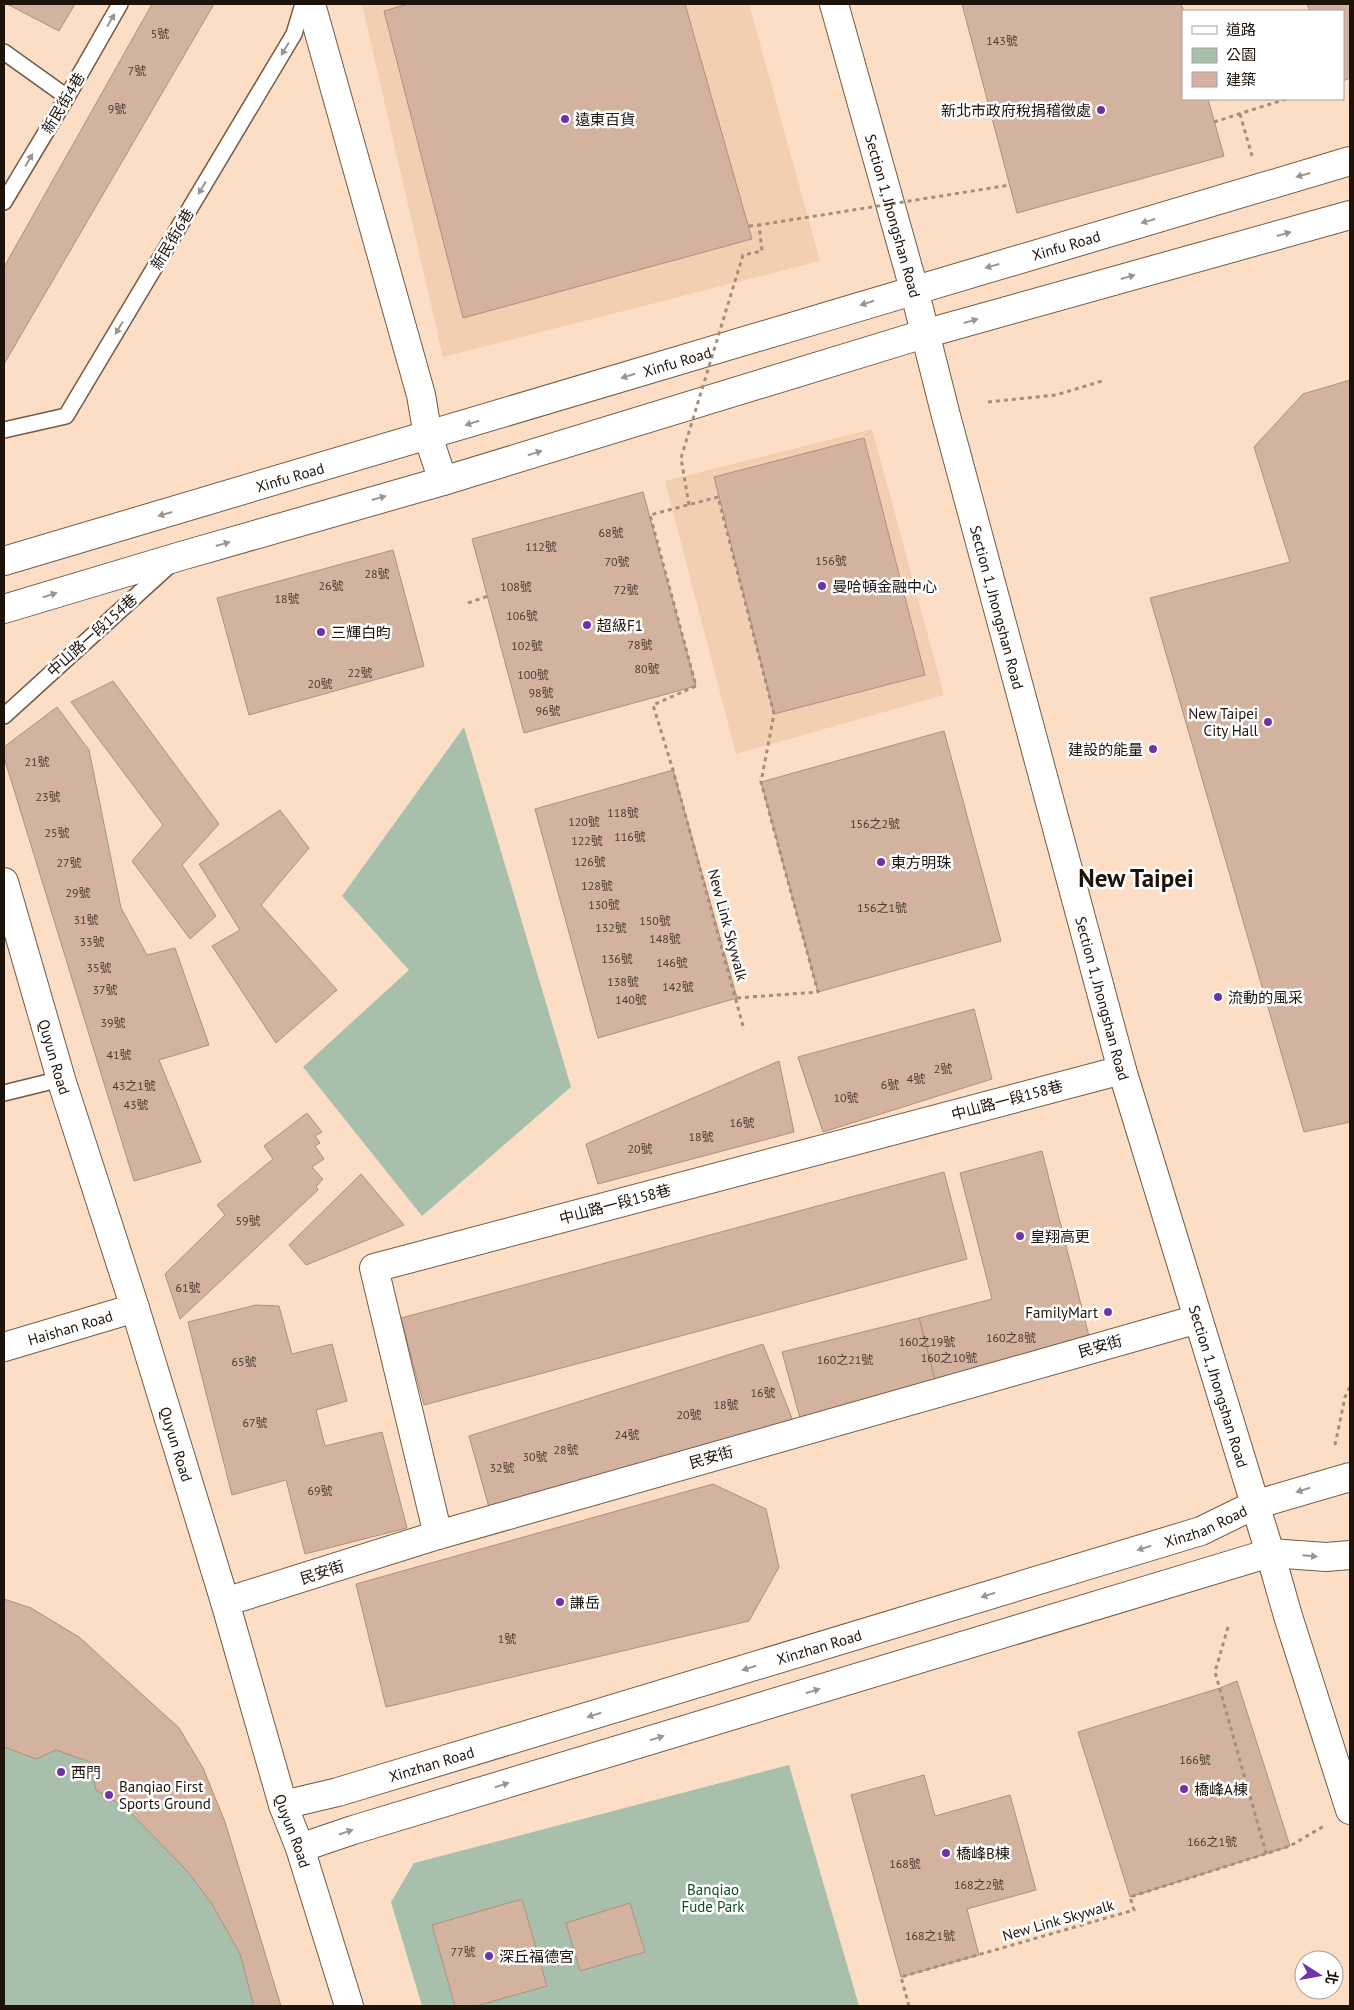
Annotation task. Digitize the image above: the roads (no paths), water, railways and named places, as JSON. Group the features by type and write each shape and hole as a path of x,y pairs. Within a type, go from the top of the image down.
{"street":[{"path":"311,4 422,396 428,436 443,481"},
{"name":"Section 1, Jhongshan Road","path":"834,4 914,289 924,334 1122,1070 1288,1616 1350,1810"},
{"name":"Xinfu Road","path":"4,561 428,436 914,289 1350,161"},
{"path":"4,609 443,481 924,334 1350,215"},
{"name":"Quyun Road","path":"4,882 61,1079 135,1308 225,1602 283,1805 300,1848 349,2006"},
{"name":"中山路一段158巷","path":"438,1535 374,1268 1122,1070"},
{"name":"Haishan Road","path":"4,1348 135,1308"},
{"name":"民安街","path":"225,1602 438,1535 1198,1319"},
{"name":"Xinzhan Road","path":"283,1805 338,1792 1201,1531 1254,1505 1350,1477"},
{"path":"300,1848 353,1830 1270,1553 1326,1557 1350,1555"}],"lane":[{"name":"新民街4巷","path":"4,202 120,4"},
{"name":"新民街6巷","path":"4,430 66,416 294,34 303,4"},
{"path":"4,52 67,97"},
{"name":"中山路一段154巷","path":"4,716 119,610 181,556"},
{"path":"4,1093 61,1079"}],"place":[{"name":"新北市政府稅捐稽徵處","path":"1101,110"},
{"name":"遠東百貨","path":"565,119"},
{"name":"曼哈頓金融中心","path":"822,586"},
{"name":"超級F1","path":"587,625"},
{"name":"三輝白昀","path":"321,632"},
{"name":"New Taipei City Hall","path":"1268,722"},
{"name":"建設的能量","path":"1153,749"},
{"name":"東方明珠","path":"881,862"},
{"name":"流動的風采","path":"1218,997"},
{"name":"皇翔高更","path":"1020,1236"},
{"name":"FamilyMart","path":"1108,1312"},
{"name":"謙岳","path":"560,1602"},
{"name":"西門","path":"61,1772"},
{"name":"橋峰A棟","path":"1184,1789"},
{"name":"Banqiao First Sports Ground","path":"109,1795"},
{"name":"橋峰B棟","path":"946,1853"},
{"name":"深丘福德宮","path":"489,1956"}],"district":[{"name":"New Taipei","path":"1136,878"}],"park label":[{"name":"Banqiao Fude Park","path":"713,1898"}]}
